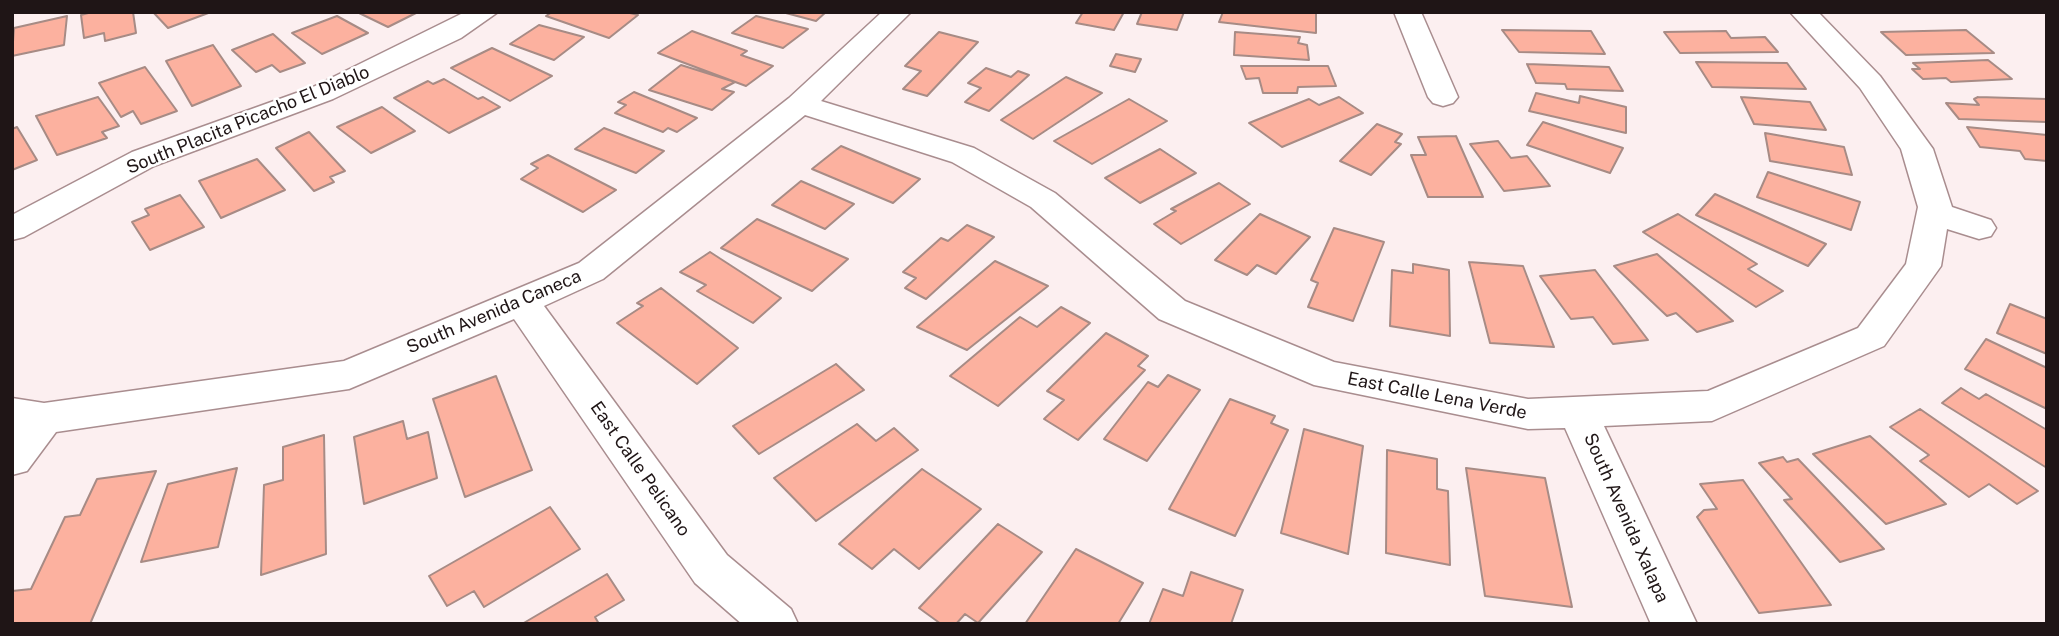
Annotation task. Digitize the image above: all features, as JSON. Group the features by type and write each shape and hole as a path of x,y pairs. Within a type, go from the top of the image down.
{"street":[{"name":"South Placita Picacho El Diablo","path":"12,229 143,159 323,93 452,32 485,12"},
{"name":"South Avenida Caneca","path":"28,416 349,374 591,271 800,104 898,12"},
{"path":"1407,12 1443,97"},
{"name":"East Calle Lena Verde","path":"800,104 962,155 1043,200 1172,310 1328,375 1528,414 1712,406 1871,337 1923,266 1935,207 1917,149 1870,82 1803,12"},
{"path":"1934,213 1979,228"},
{"name":"East Calle Pelicano","path":"521,301 711,569 775,624"},
{"name":"South Avenida Xalapa","path":"1578,412 1674,624"},
{"path":"12,458 28,416"}],"building":[{"path":"92,12 133,12 136,33 105,41 104,33 84,38 81,15"},
{"path":"153,12 211,12 168,28"},
{"path":"357,12 418,12 388,27"},
{"path":"552,12 626,12 638,15 609,38 546,16"},
{"path":"782,12 826,12 816,21"},
{"path":"1083,12 1124,12 1114,30 1076,23"},
{"path":"1142,12 1184,12 1177,30 1137,24"},
{"path":"1223,12 1316,12 1316,33 1219,22"},
{"path":"67,16 64,45 12,56 14,28"},
{"path":"337,16 368,33 322,54 292,33"},
{"path":"756,16 808,29 783,48 732,33"},
{"path":"539,25 584,37 554,60 510,44"},
{"path":"1502,30 1591,31 1605,54 1519,52"},
{"path":"1966,30 1994,53 1906,55 1881,32"},
{"path":"692,31 747,51 741,55 773,66 746,86 658,53"},
{"path":"1726,31 1731,38 1765,37 1778,52 1680,53 1664,32"},
{"path":"939,32 978,42 927,96 903,89 921,71 905,66"},
{"path":"1235,32 1300,37 1298,43 1307,45 1309,60 1234,55"},
{"path":"273,34 305,63 280,72 272,65 256,72 232,50"},
{"path":"213,45 241,86 192,106 166,61"},
{"path":"492,48 552,76 510,101 451,68"},
{"path":"1116,54 1141,59 1135,72 1110,66"},
{"path":"1988,60 2012,79 1951,82 1946,78 1923,79 1912,69 1920,69 1913,63"},
{"path":"1696,62 1787,63 1806,89 1712,87"},
{"path":"1527,64 1609,67 1623,91 1567,89 1565,84 1536,83"},
{"path":"681,65 735,82 722,89 734,92 712,110 649,90"},
{"path":"1241,66 1328,66 1336,86 1298,87 1297,93 1263,93 1259,78 1246,79"},
{"path":"145,67 177,111 141,124 133,111 121,117 99,83"},
{"path":"986,68 1011,77 1018,71 1029,75 989,111 965,102 981,88 968,83"},
{"path":"1066,77 1102,93 1033,139 1001,120"},
{"path":"444,79 478,99 483,97 500,107 449,133 394,98 428,81 433,84"},
{"path":"634,92 697,118 677,132 668,128 663,132 615,113 626,105 618,102"},
{"path":"1536,93 1579,103 1580,96 1626,107 1626,133 1529,111"},
{"path":"98,97 119,126 102,132 107,138 57,155 36,116"},
{"path":"1339,97 1363,113 1282,147 1249,123 1309,99 1319,105"},
{"path":"1741,97 1810,102 1826,130 1754,124"},
{"path":"1129,99 1167,121 1092,164 1054,141"},
{"path":"1974,99 2047,99 2047,122 1959,119 1946,103 1979,105"},
{"path":"382,107 415,131 371,153 337,127"},
{"path":"1543,122 1623,148 1610,173 1527,145"},
{"path":"1377,124 1402,134 1395,142 1401,144 1371,175 1340,161"},
{"path":"17,127 37,160 12,170 12,129"},
{"path":"1967,127 2047,135 2047,161 2025,159 2020,151 1980,147"},
{"path":"604,128 664,151 636,173 575,149"},
{"path":"309,132 345,171 330,177 334,182 314,191 276,148"},
{"path":"1765,133 1844,147 1852,175 1770,161"},
{"path":"1456,136 1483,197 1428,197 1411,155 1426,155 1418,137"},
{"path":"1498,141 1511,158 1527,156 1550,186 1504,191 1470,144"},
{"path":"841,146 920,179 893,203 812,169"},
{"path":"1160,149 1196,173 1140,203 1105,178"},
{"path":"548,155 616,190 583,212 521,179 538,168 531,164"},
{"path":"257,159 285,190 221,218 199,181"},
{"path":"1768,172 1860,202 1851,230 1757,197"},
{"path":"801,181 854,204 825,229 772,205"},
{"path":"1219,183 1250,204 1181,244 1154,224 1176,211 1171,209"},
{"path":"1715,194 1826,244 1808,266 1696,215"},
{"path":"180,195 204,227 150,250 132,222 149,215 145,209"},
{"path":"1260,214 1310,237 1276,274 1257,265 1247,275 1215,260"},
{"path":"1678,214 1757,264 1748,269 1783,291 1756,307 1643,232"},
{"path":"757,219 848,259 812,291 721,248"},
{"path":"967,225 994,237 926,299 905,288 916,278 903,272 941,238 948,241"},
{"path":"1334,228 1384,242 1353,321 1308,307 1318,283 1311,280"},
{"path":"710,252 781,298 753,323 697,291 706,285 680,272"},
{"path":"1657,254 1733,321 1697,332 1676,313 1667,316 1614,266"},
{"path":"995,261 1048,286 967,350 917,327"},
{"path":"1469,262 1523,266 1554,347 1490,343"},
{"path":"1413,264 1449,270 1450,336 1390,326 1392,270 1413,273"},
{"path":"1595,270 1648,340 1613,344 1593,317 1571,319 1540,276"},
{"path":"661,288 738,348 697,384 617,323 643,306 637,303"},
{"path":"2010,304 2047,319 2047,354 1997,333"},
{"path":"1061,307 1090,323 998,406 950,376 1020,317 1037,327"},
{"path":"1106,333 1148,356 1138,366 1145,370 1078,440 1044,419 1064,400 1047,391"},
{"path":"1986,339 2047,368 2047,409 1965,369"},
{"path":"836,364 864,390 759,454 733,426"},
{"path":"1168,375 1200,390 1147,461 1104,439 1148,382 1158,387"},
{"path":"496,376 532,470 465,497 433,399"},
{"path":"1961,388 1979,399 1986,394 2047,430 2047,468 1942,403"},
{"path":"1230,399 1275,416 1271,423 1288,430 1235,536 1169,509"},
{"path":"1920,409 2038,491 2017,504 1989,484 1969,497 1920,461 1929,455 1890,427"},
{"path":"403,421 407,439 428,432 437,478 364,504 354,437"},
{"path":"857,424 876,441 894,428 918,450 816,521 774,478"},
{"path":"1304,429 1363,446 1348,554 1281,533"},
{"path":"324,435 326,554 261,575 264,485 283,480 283,447"},
{"path":"1870,436 1946,504 1886,524 1813,454"},
{"path":"1387,450 1437,459 1437,489 1448,491 1450,565 1386,553"},
{"path":"1783,457 1787,462 1798,459 1884,549 1840,562 1784,500 1792,499 1759,463"},
{"path":"237,468 218,547 141,562 168,484"},
{"path":"1466,468 1545,478 1572,607 1485,596"},
{"path":"922,469 981,509 919,569 894,549 872,569 839,544"},
{"path":"156,471 90,624 12,624 12,591 31,589 65,517 80,515 97,479"},
{"path":"1743,480 1831,605 1759,613 1697,517 1704,510 1717,509 1700,484"},
{"path":"550,507 580,549 484,607 474,591 447,606 429,576"},
{"path":"998,524 1042,552 978,623 965,614 956,624 941,624 919,608"},
{"path":"1076,549 1143,583 1118,624 1025,624"},
{"path":"1191,572 1243,590 1231,624 1149,624 1163,589 1183,596"},
{"path":"607,574 624,600 595,617 599,624 522,624"}]}
